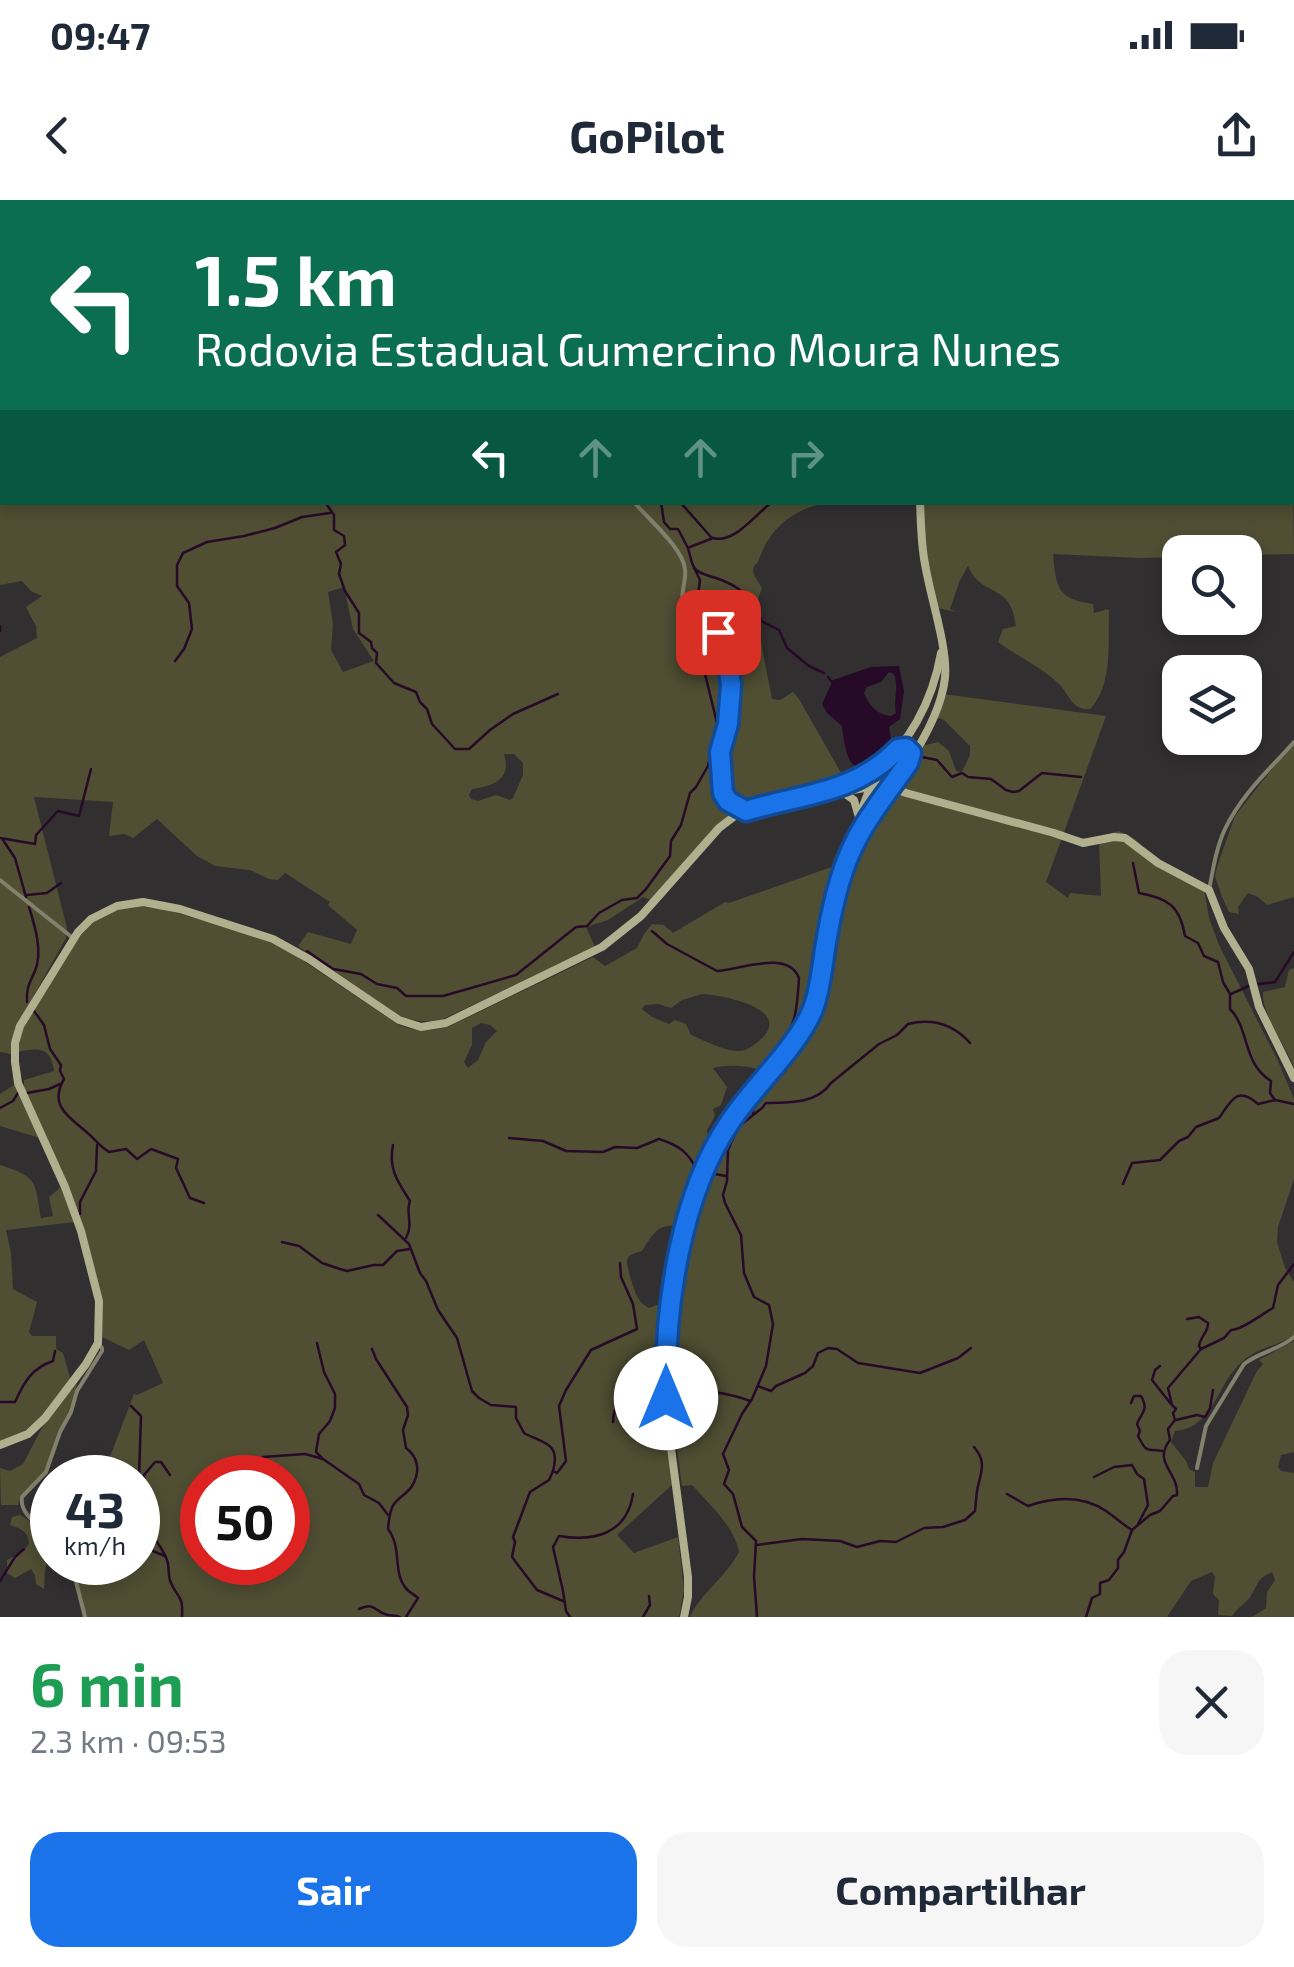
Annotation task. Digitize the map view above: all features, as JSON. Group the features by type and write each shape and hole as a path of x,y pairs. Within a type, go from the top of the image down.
{"main road":[{"path":"848,856 929,724 941,677 942,649 925,565 920,505"},
{"path":"808,797 876,771 898,749 941,677"},
{"path":"898,749 910,752 908,763"},
{"path":"876,771 876,779 893,781 1083,843 1125,838 1158,863 1208,890 1224,928 1249,968 1260,1007 1294,1078"},
{"path":"684,1617 688,1566 668,1428 665,1378 682,1237 695,1190 721,1135 795,1038 813,1008 848,856 876,771"},
{"path":"0,1445 28,1434 45,1418 98,1343 98,1302 81,1231 66,1187 18,1083 15,1062 20,1026 72,938 91,919 117,906 144,902 180,909 273,938 399,1020 421,1027 440,1025 612,941 652,905 730,818 746,811 893,781"},
{"path":"841,791 854,800 858,820"}],"street":[{"path":"637,505 682,558 686,575 682,600 686,611 723,638 731,685 728,724 720,752 723,793 728,801 746,811"},
{"path":"1208,890 1222,836 1236,808 1294,742"},
{"path":"0,880 72,938"},
{"path":"1197,1468 1206,1426 1244,1364 1294,1337"},
{"path":"52,1455 77,1391 102,1351 98,1343"},
{"path":"30,1489 21,1501 30,1517"},
{"path":"77,1585 85,1617"}],"shaded area":[{"path":"0,505 819,505 784,522 762,550 753,568 762,588 756,616 772,699 780,700 793,692 844,778 819,790 737,811 651,900 643,897 608,920 586,927 595,947 443,1019 431,1021 398,1015 298,946 308,932 351,944 357,930 328,905 330,902 285,873 278,880 250,870 215,866 197,856 157,819 133,838 125,834 109,836 113,802 34,797 67,928 66,938 18,1024 11,1054 0,1052 0,657 37,638 36,626 26,607 42,596 22,581 0,585","holes":["344,587 353,629 374,661 343,672 331,650 333,624 328,592","504,754 514,754 523,763 523,775 513,798 496,795 478,801 471,799 472,789 494,783 503,775"]},
{"path":"921,505 1293,505 1294,554 1262,555 1262,535 1162,535 1162,557 1053,554 1057,583 1065,595 1093,604 1094,613 1109,611 1106,676 1090,709 1076,705 1053,679 998,642 1003,629 1016,626 1013,612 1008,602 981,583 968,566 950,609 956,612 938,608 926,564"},
{"path":"899,666 904,691 900,719 889,727 892,746 862,767 851,761 842,726 822,704 833,680 871,667","holes":["889,672 894,674 896,713 891,716 874,709 864,693"]},
{"path":"943,694 1106,716 1046,882 1068,898 1070,893 1101,896 1099,840 1090,841 1072,837 1090,839 1119,831 1135,839 1155,858 1203,883 1219,945 1294,1099 1294,1179 1277,1242 1294,1282 1294,1335 1244,1360 1199,1422 1175,1431 1171,1442 1195,1472 1195,1487 1208,1487 1213,1463 1263,1364 1259,1360 1294,1341 1294,1452 1281,1455 1278,1467 1294,1473 1294,1617 1252,1617 1266,1608 1267,1592 1275,1580 1272,1572 1260,1580 1232,1616 1218,1615 1219,1600 1213,1594 1212,1572 1191,1581 1167,1617 690,1617 739,1552 732,1533 713,1508 692,1485 682,1486 670,1396 669,1356 696,1205 724,1137 804,1033 815,1010 853,865 874,815 923,742 938,742 949,751 956,771 961,772 966,763 970,746 944,720 934,716"},
{"path":"1294,741 1294,897 1267,905 1248,893 1238,907 1239,914 1229,912 1215,876 1235,816"},
{"path":"843,863 825,928 814,994 798,1030 764,1072 739,1066 713,1068 727,1087 721,1105 713,1109 715,1116 707,1130 708,1137 714,1139 681,1226 661,1228 642,1251 627,1260 641,1302 649,1308 668,1301 662,1393 672,1485 617,1535 634,1553 678,1537 684,1590 679,1617 85,1617 77,1585 160,1585 160,1455 110,1455 134,1394 163,1383 144,1340 129,1350 102,1337 102,1317 88,1248 24,1088 24,1080 54,1071 46,1053 17,1052 22,1026 66,946 97,915 140,903 251,934 287,950 399,1025 429,1030 448,1027 593,957 605,966 637,948 652,924 664,925 673,933 725,902","holes":["702,994 752,1006 769,1020 768,1030 749,1048 732,1051 714,1045 691,1035 686,1024 675,1020 669,1024 642,1009 658,1004 671,1008","481,1023 497,1031 468,1068 464,1062 472,1045 472,1028"]},
{"path":"1294,968 1294,1068 1270,1019 1263,992 1285,987 1289,970"},
{"path":"17,1083 40,1138 0,1126 0,1094"},
{"path":"0,1165 22,1173 32,1182 41,1218 53,1216 49,1197 61,1187 75,1222 6,1230 13,1289 37,1302 29,1332 32,1336 56,1336 56,1349 63,1353 71,1382 32,1426 0,1441"},
{"path":"77,1383 74,1405 50,1455 30,1455 30,1488 18,1505 1,1505 0,1468 10,1471 23,1464 43,1426"},
{"path":"20,1515 30,1521 30,1570 15,1578 7,1573 7,1560 29,1544 23,1531 10,1525 12,1517"}],"waterway":[{"path":"327,505 334,515 334,530 344,536 345,545 336,552 341,564 339,574 359,613 359,633 371,642 377,653 376,663 394,683 416,692 432,724 455,749 469,749 513,714 558,694"},
{"path":"661,505 664,522 670,529 678,529 700,580 698,596 704,622"},
{"path":"683,505 711,537"},
{"path":"690,547 713,538 729,537 769,505"},
{"path":"175,661 192,629 189,603 177,586 177,565 183,553 207,542 330,513"},
{"path":"694,568 745,594 761,621 779,630 787,648 824,673"},
{"path":"731,724 732,704 740,685 732,644 738,590"},
{"path":"0,626 0,631"},
{"path":"705,630 709,649 705,674 719,731"},
{"path":"828,677 833,683"},
{"path":"307,951 333,969 361,974 377,984 397,988 406,996 443,996 516,975 576,927 587,926 599,913 622,900 637,898 646,889 670,856 671,841 681,825 690,793 708,766 714,738 726,725"},
{"path":"922,757 937,760 952,777 962,773 991,779 1013,792 1042,773 1081,777"},
{"path":"0,838 35,844 36,835 58,811 79,816 91,769"},
{"path":"3,840 15,858 26,897"},
{"path":"1133,863 1139,893 1171,905 1180,917 1185,936 1198,943 1204,956 1218,962 1230,994 1230,1009 1241,1026 1255,1065 1271,1081 1270,1093 1275,1100"},
{"path":"27,895 47,893 61,883"},
{"path":"27,1002 38,956 29,907"},
{"path":"652,931 667,944 717,971 774,963 793,969 799,978 791,1027 752,1088"},
{"path":"1231,994 1251,985 1275,982 1294,952"},
{"path":"34,1011 61,1065 64,1079 59,1098 64,1112 109,1152 126,1149 137,1159 151,1149 178,1159 176,1168 190,1198 204,1203"},
{"path":"757,1617 756,1541 742,1527 733,1494 724,1484 729,1470 723,1454 766,1366 773,1324 769,1305 754,1297 744,1273 741,1235 725,1203 728,1150 738,1127 766,1103 801,1101 818,1095 908,1024 942,1024 970,1043"},
{"path":"27,1093 60,1084"},
{"path":"0,1108 18,1093"},
{"path":"753,1096 753,1113"},
{"path":"1123,1184 1132,1163 1160,1160 1196,1127 1219,1118 1235,1097 1245,1096 1258,1104 1275,1100 1294,1104"},
{"path":"509,1138 543,1141 566,1151 603,1152 615,1147 637,1148 659,1139 682,1150 697,1171 726,1176"},
{"path":"80,1214 80,1202 96,1171 97,1145"},
{"path":"393,1145 393,1168 410,1201 406,1238"},
{"path":"378,1215 409,1244 438,1310 457,1338 472,1391 491,1405 516,1407 516,1418 524,1433 552,1449 553,1471"},
{"path":"282,1242 299,1246 322,1263 347,1271 383,1265 397,1251 410,1249"},
{"path":"563,1601 537,1590 512,1557 513,1537 530,1492 549,1480 553,1471 557,1473 566,1461 559,1406 566,1390 591,1350 637,1329 620,1263"},
{"path":"1086,1617 1092,1598 1100,1594 1100,1583 1109,1580 1118,1568 1132,1530 1177,1495 1164,1455 1176,1409 1168,1388 1201,1349 1273,1308 1278,1285 1294,1264"},
{"path":"1187,1319 1199,1317 1208,1323 1201,1349"},
{"path":"317,1343 324,1372 335,1394 330,1421 319,1434 316,1452 322,1458"},
{"path":"758,1386 771,1391 805,1373 818,1353 828,1348 837,1349 858,1363 920,1373 958,1358 971,1348"},
{"path":"372,1349 407,1407 403,1430 406,1448 417,1465 412,1486 392,1507 388,1529 395,1544 401,1581 418,1598 406,1617"},
{"path":"0,1402 15,1402 30,1377 53,1361 55,1351"},
{"path":"1160,1366 1152,1380 1171,1404"},
{"path":"613,1422 621,1402 655,1387 661,1372"},
{"path":"668,1372 675,1373 677,1381 686,1385 750,1401"},
{"path":"1176,1420 1205,1417 1213,1390"},
{"path":"1131,1403 1134,1396 1141,1396 1144,1411 1137,1424 1144,1446 1162,1451"},
{"path":"131,1406 141,1416 139,1477 149,1501 149,1531 167,1560 182,1617"},
{"path":"757,1545 802,1539 840,1541 857,1547 880,1541 896,1542 924,1528 965,1520 975,1511 982,1470 974,1447"},
{"path":"291,1455 309,1455"},
{"path":"310,1455 323,1459 359,1484 364,1495 379,1503 388,1515"},
{"path":"160,1462 170,1475"},
{"path":"1094,1477 1114,1467 1132,1465 1144,1479 1148,1505 1138,1524"},
{"path":"570,1617 553,1547 559,1536 584,1538 607,1532 624,1518 633,1494"},
{"path":"1007,1494 1028,1506 1058,1499 1087,1502 1132,1530"},
{"path":"0,1581 24,1549"},
{"path":"160,1554 165,1556"},
{"path":"643,1617 650,1605 649,1596"},
{"path":"359,1609 372,1607 400,1617"}],"route":[{"path":"666,1398 668,1330 682,1237 695,1190 721,1135 795,1038 813,1008 848,856 911,753 906,748 898,749 863,778 808,797 746,811 728,801 723,793 720,744 728,724 731,685 725,646 718,632"}]}
